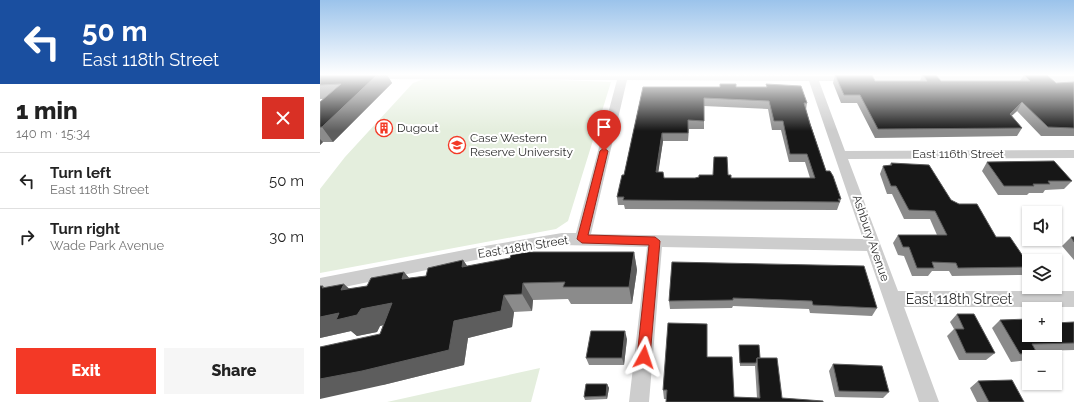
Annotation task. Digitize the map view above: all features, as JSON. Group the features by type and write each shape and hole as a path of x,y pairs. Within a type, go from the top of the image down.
{"street":[{"path":"582,239 619,94"},
{"name":"Ashbury Avenue","path":"819,94 929,402"},
{"name":"East 116th Street","path":"842,155 1074,154"},
{"name":"East 118th Street","path":"320,285 485,252 562,239 873,245"},
{"path":"640,402 655,241"},
{"name":"East 118th Street","path":"893,299 1074,299"}],"green space":[{"name":"Case Western Reserve University","path":"403,94 607,94 568,221 556,229 320,273 320,189 345,157"},
{"path":"540,368 531,402 387,402"}],"building":[{"path":"330,94 357,94 322,127 320,127 320,102"},
{"path":"642,94 804,94 807,103 804,103 810,124 826,171 830,171 833,176 841,199 838,199 840,202 623,200 624,197 617,197 622,175 624,175","holes":["704,98 769,101 774,121 783,121 790,154 807,154 815,178 731,178 731,175 728,175 727,157 714,157 713,175 699,175 699,177 695,178 664,178 663,172 656,172 662,133 688,133 688,120 704,121"]},
{"path":"843,94 1074,94 1074,128 1048,127 1022,102 1010,114 1022,128 878,129 860,95"},
{"path":"1054,161 1072,181 1048,181 1050,184 1033,184 1034,186 1004,186 987,162"},
{"path":"891,163 929,165 951,200 959,204 977,204 996,237 1010,237 1022,255 1022,267 958,268 956,263 932,262 934,268 917,268 909,247 903,247 898,235 947,235 935,211 909,210 896,186 891,186 883,166 892,165"},
{"path":"528,252 634,252 629,287 563,287 565,282 523,283 522,294 504,295 501,311 454,321 449,350 362,371 320,379 320,347 380,334 392,303 361,309 357,315 336,320 339,313 320,317 320,286 323,286 322,288 344,284 341,290 367,286 371,278 404,272 402,279 426,276 428,268 463,260 462,267 510,258 511,255"},
{"path":"672,262 864,266 877,308 813,305 812,301 733,298 733,300 669,301"},
{"path":"957,314 974,314 995,353 966,353 955,329 964,329"},
{"path":"1022,319 1022,342 1062,342 1062,323 1074,322 1074,343 1032,344 1035,350 1022,350 1022,354 1020,354 1000,320"},
{"path":"668,323 707,324 707,357 732,357 734,397 760,398 757,358 777,358 782,398 823,402 666,402 667,390 663,390"},
{"path":"591,331 625,331 622,358 586,358"},
{"path":"739,345 759,345 760,358 757,358 756,363 740,363"},
{"path":"833,364 882,366 889,392 839,391"},
{"path":"1012,380 1024,402 989,402 978,381"},
{"path":"586,384 607,384 606,396 584,397"}],"place":[{"name":"Dugout","path":"384,128"},
{"name":"Case Western Reserve University","path":"457,145"}],"route":[{"path":"604,151 582,239 655,241 644,357"}]}
